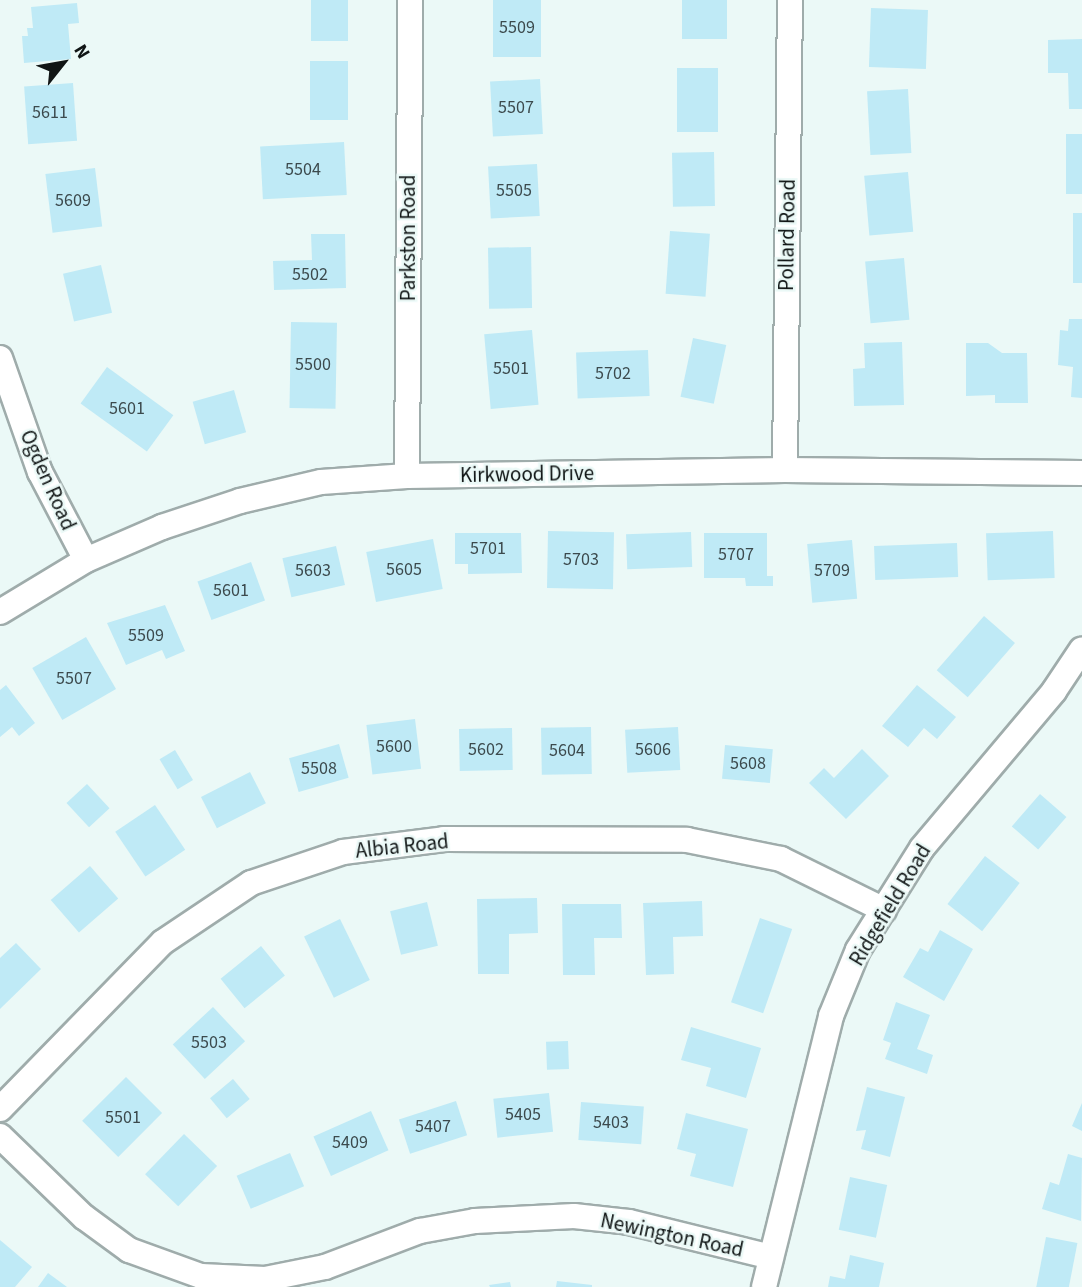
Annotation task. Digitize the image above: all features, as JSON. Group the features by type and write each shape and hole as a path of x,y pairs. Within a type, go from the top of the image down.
{"street":[{"name":"Parkston Road","path":"407,475 410,0"},
{"name":"Pollard Road","path":"785,470 790,0"},
{"name":"Ogden Road","path":"0,358 40,471 86,561"},
{"name":"Kirkwood Drive","path":"0,612 86,561 162,527 240,501 321,482 407,475 785,470 1082,472"},
{"name":"Ridgefield Road","path":"764,1287 831,1016 858,950 922,848 1054,691 1082,649"},
{"name":"Albia Road","path":"0,1109 163,942 251,883 343,852 443,839 687,840 781,859 884,910"},
{"name":"Newington Road","path":"0,1136 84,1217 129,1250 201,1276 265,1279 325,1267 420,1231 475,1221 574,1216 629,1222 771,1257"}],"building":[{"path":"311,0 348,0 348,41 311,41"},
{"path":"493,0 541,0 541,57 493,57"},
{"path":"682,0 727,0 727,39 682,39"},
{"path":"77,3 79,23 68,24 71,59 24,63 22,36 28,36 27,28 33,28 31,7"},
{"path":"871,8 928,10 926,69 869,67"},
{"path":"1082,39 1082,109 1069,109 1068,73 1048,73 1048,40"},
{"path":"310,61 348,61 348,120 310,120"},
{"path":"677,68 718,68 718,132 677,132"},
{"path":"540,79 543,134 493,137 490,82"},
{"path":"73,83 77,141 28,144 24,86"},
{"path":"908,89 911,153 870,155 867,91"},
{"path":"1066,134 1082,134 1082,194 1066,194"},
{"path":"344,142 347,195 263,199 260,146"},
{"path":"714,152 715,206 673,207 672,153"},
{"path":"537,164 540,216 491,218 488,167"},
{"path":"95,168 102,227 53,233 45,174"},
{"path":"908,172 913,232 869,236 864,176"},
{"path":"1073,213 1082,213 1082,283 1073,283"},
{"path":"670,231 710,234 706,297 666,294"},
{"path":"311,234 345,234 346,288 274,290 273,261 312,260"},
{"path":"531,247 532,308 489,309 488,248"},
{"path":"904,258 909,320 871,323 865,261"},
{"path":"101,265 112,313 74,322 63,274"},
{"path":"1069,319 1082,319 1082,398 1071,397 1073,367 1058,365 1060,330 1068,331"},
{"path":"291,322 337,323 335,409 289,408"},
{"path":"532,330 539,405 491,409 484,334"},
{"path":"693,338 726,345 714,404 681,397"},
{"path":"902,342 904,405 854,406 853,369 865,368 864,343"},
{"path":"966,343 988,343 1002,353 1027,353 1028,403 995,403 995,395 966,396"},
{"path":"648,350 650,396 578,398 576,353"},
{"path":"107,367 173,415 147,452 81,403"},
{"path":"234,390 246,432 205,444 193,402"},
{"path":"548,531 614,532 613,589 547,588"},
{"path":"1053,531 1055,578 988,580 986,533"},
{"path":"691,532 692,567 627,569 626,534"},
{"path":"455,533 521,533 522,573 468,574 468,564 455,564"},
{"path":"704,533 767,533 767,576 773,576 773,586 746,586 745,578 704,578"},
{"path":"433,539 443,589 376,602 366,552"},
{"path":"852,540 857,599 812,603 807,544"},
{"path":"957,543 958,577 875,580 874,546"},
{"path":"336,546 345,585 291,597 282,558"},
{"path":"251,562 265,601 211,620 197,581"},
{"path":"165,605 185,651 166,659 162,650 126,665 107,623"},
{"path":"984,616 1015,643 968,697 937,670"},
{"path":"86,637 116,689 62,720 32,668"},
{"path":"6,685 35,723 19,736 12,727 0,737 0,690"},
{"path":"917,685 956,717 937,739 924,728 908,747 882,726"},
{"path":"415,719 421,769 372,775 366,725"},
{"path":"591,727 592,774 542,775 541,728"},
{"path":"678,727 680,770 627,773 625,730"},
{"path":"512,728 513,770 460,771 459,729"},
{"path":"339,744 349,778 299,792 289,758"},
{"path":"725,745 773,749 770,783 722,779"},
{"path":"862,749 889,776 846,819 809,783 824,768 834,778"},
{"path":"175,750 193,780 178,789 160,759"},
{"path":"250,772 266,803 217,828 201,797"},
{"path":"87,784 110,808 89,827 67,803"},
{"path":"1040,794 1066,817 1038,849 1012,826"},
{"path":"155,805 185,850 145,877 115,832"},
{"path":"985,856 1020,883 982,931 947,904"},
{"path":"90,866 118,898 79,933 51,900"},
{"path":"537,898 538,933 509,934 509,974 478,974 477,899"},
{"path":"702,901 703,936 673,937 674,974 646,975 643,903"},
{"path":"427,902 438,946 401,955 390,911"},
{"path":"562,904 621,904 622,938 594,938 595,975 563,975"},
{"path":"760,918 792,929 763,1013 731,1002"},
{"path":"340,919 370,980 334,998 304,937"},
{"path":"940,930 973,949 944,1001 903,977 920,948 928,952"},
{"path":"16,943 41,969 0,1009 0,958"},
{"path":"261,946 285,976 245,1008 221,979"},
{"path":"896,1002 930,1015 917,1049 933,1055 927,1074 885,1059 891,1043 883,1040"},
{"path":"213,1007 245,1041 205,1079 173,1045"},
{"path":"691,1027 761,1048 746,1098 706,1086 711,1068 681,1060"},
{"path":"568,1041 569,1069 547,1070 546,1042"},
{"path":"126,1077 162,1113 118,1157 82,1121"},
{"path":"233,1079 250,1099 227,1118 210,1098"},
{"path":"867,1087 905,1097 890,1157 861,1149 866,1130 856,1131"},
{"path":"549,1093 553,1132 497,1138 493,1099"},
{"path":"456,1101 467,1135 410,1154 399,1120"},
{"path":"581,1102 644,1106 641,1144 578,1140"},
{"path":"1082,1103 1082,1131 1072,1126"},
{"path":"371,1111 388,1150 331,1176 313,1137"},
{"path":"686,1113 748,1129 733,1187 690,1176 696,1154 677,1149"},
{"path":"184,1134 217,1166 178,1206 145,1174"},
{"path":"290,1153 304,1186 251,1209 237,1176"},
{"path":"1068,1154 1082,1158 1081,1221 1042,1209 1050,1182 1059,1185"},
{"path":"850,1177 887,1185 876,1238 839,1230"},
{"path":"1046,1237 1077,1243 1069,1287 1036,1287"},
{"path":"0,1240 32,1267 15,1287 0,1287"},
{"path":"850,1255 884,1263 879,1287 828,1287 830,1276 845,1279"},
{"path":"48,1273 67,1287 38,1287"},
{"path":"557,1281 592,1285 592,1287 556,1287"},
{"path":"510,1282 511,1287 489,1285"}]}
